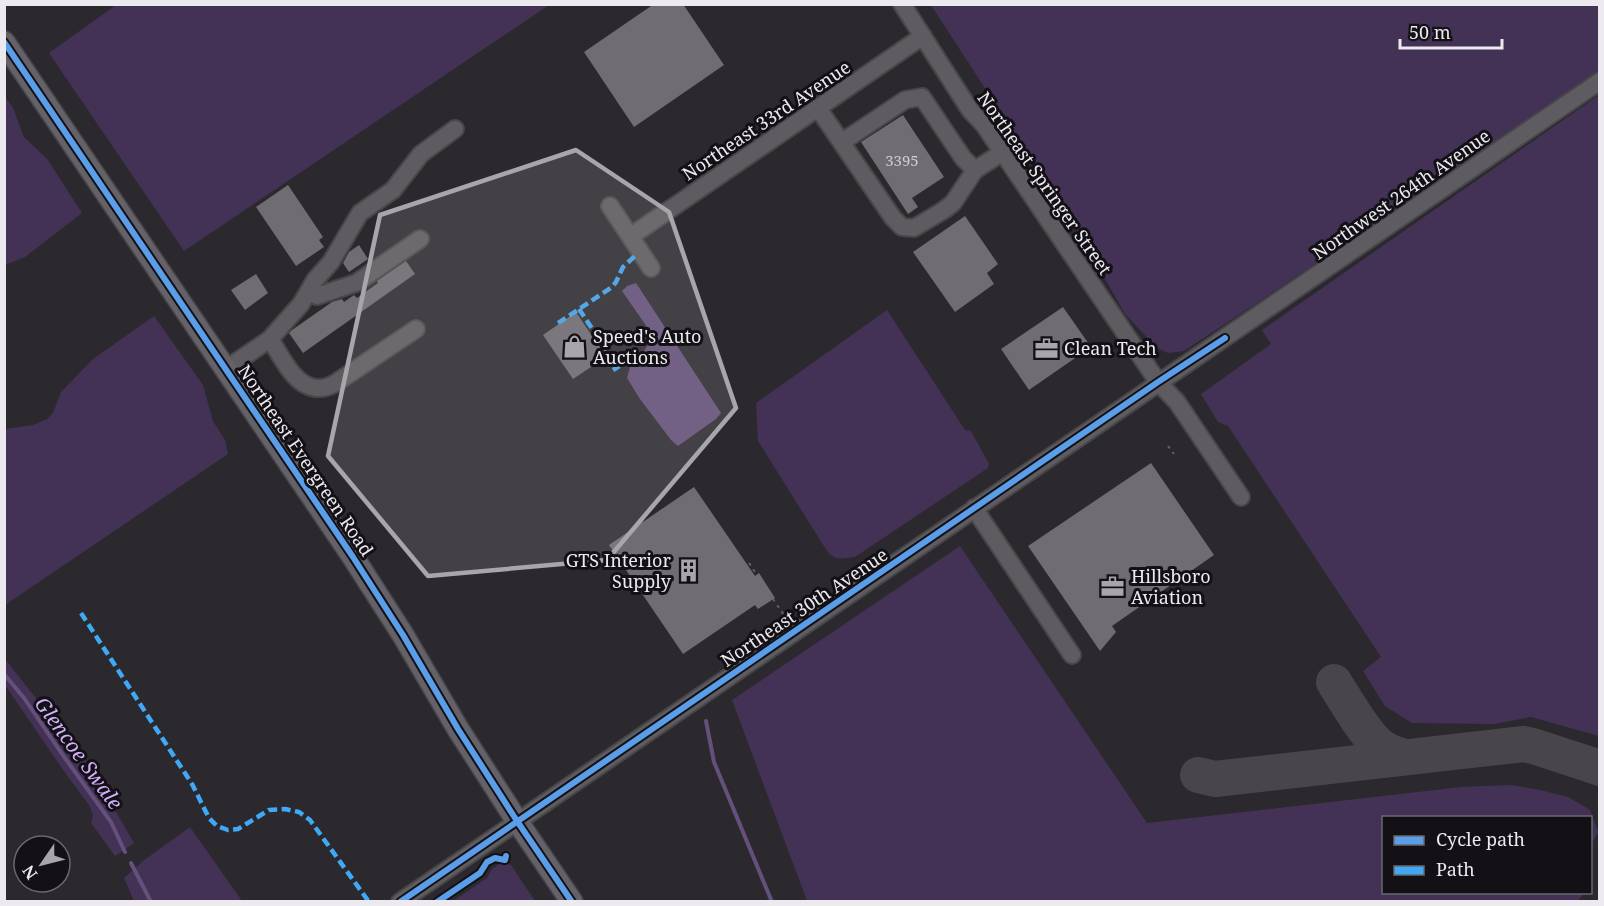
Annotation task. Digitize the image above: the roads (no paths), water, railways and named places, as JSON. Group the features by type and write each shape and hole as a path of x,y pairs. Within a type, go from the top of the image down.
{"main road":[{"name":"Northeast Evergreen Road","path":"4,42 353,557 403,635 458,729 572,902"}],"street":[{"name":"Northeast Springer Street","path":"902,4 970,110 1003,152 1158,382 1177,402 1241,497"},
{"name":"Northeast 33rd Avenue","path":"631,236 923,36"},
{"name":"Northwest 264th Avenue","path":"1225,338 1599,81"},
{"path":"842,142 905,100 922,97 963,158 975,170"},
{"path":"818,108 893,218 902,227 914,228 944,210 953,203 975,170 1003,152"},
{"path":"226,369 270,339 301,303 315,280 331,262 360,213 393,190 422,154 455,129"},
{"path":"610,206 651,268"},
{"path":"308,292 317,296 356,283 420,239"},
{"path":"270,339 297,379 308,386 320,388 334,384 416,329"},
{"name":"Northeast 30th Avenue","path":"400,902 1225,338"},
{"path":"975,508 1072,655"}],"waterway":[{"name":"Glencoe Swale","path":"4,674 24,698 111,822 125,852"},
{"path":"706,721 714,762 772,902"},
{"name":"Glencoe Swale","path":"131,863 151,902"}],"place":[{"name":"Speed's Auto Auctions","path":"575,346"},
{"name":"Clean Tech","path":"1046,348"},
{"name":"GTS Interior Supply","path":"689,570"},
{"name":"Hillsboro Aviation","path":"1113,586"}]}
